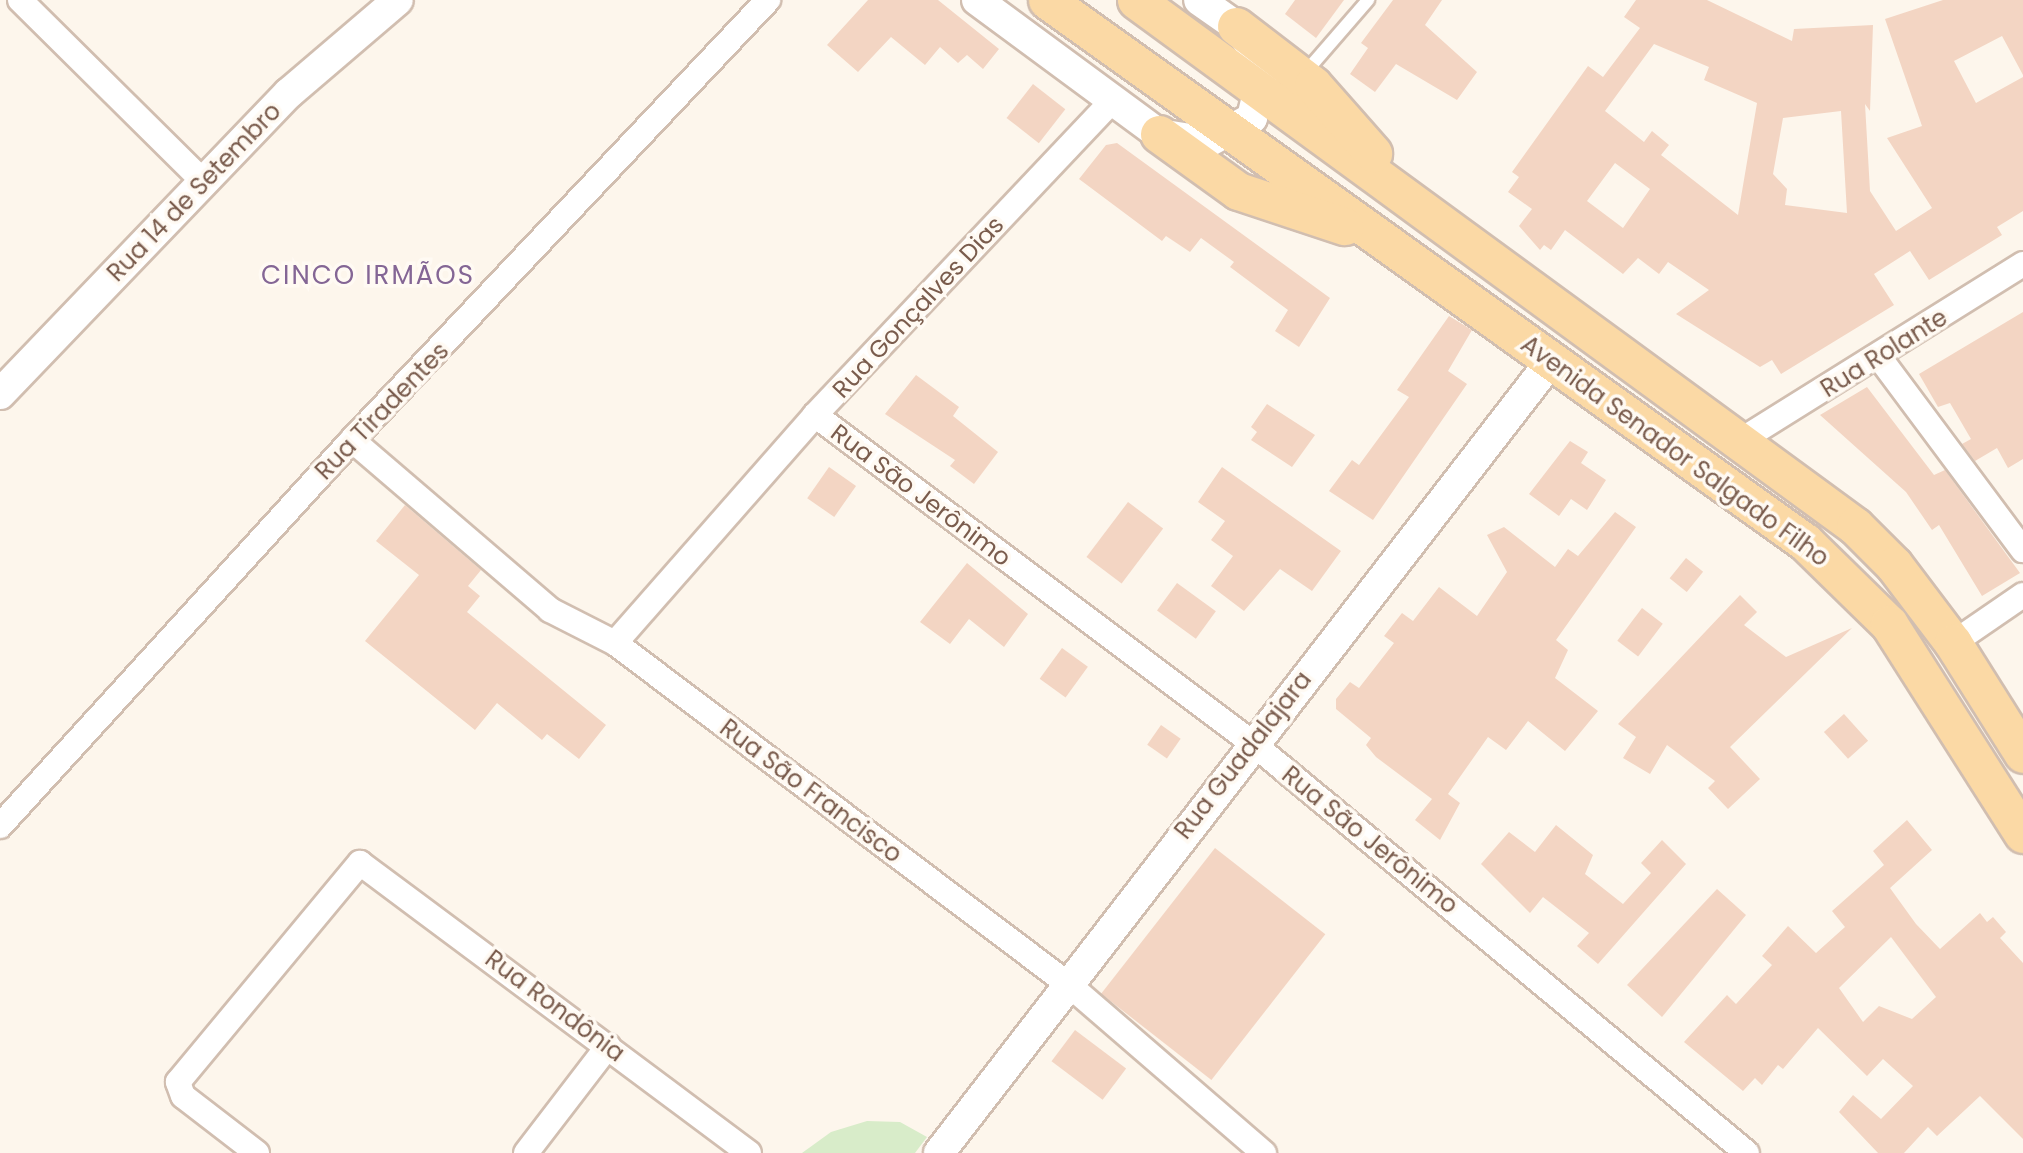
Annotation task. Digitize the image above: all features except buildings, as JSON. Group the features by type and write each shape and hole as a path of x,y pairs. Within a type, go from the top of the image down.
{"main road":[{"name":"Avenida Senador Salgado Filho","path":"1047,0 1229,134 1388,240 1804,542 1849,582 1889,624 2023,834"},
{"name":"Avenida Senador Salgado Filho","path":"1136,0 1743,439 1855,526 1894,565 1953,643 2023,754"},
{"name":"Avenida Senador Salgado Filho","path":"1236,26 1301,77 1416,201"},
{"name":"Avenida Senador Salgado Filho","path":"1159,134 1238,191 1388,240"}],"street":[{"path":"20,0 204,182"},
{"name":"Rua 14 de Setembro","path":"0,394 289,93 398,0"},
{"name":"Rua Tiradentes","path":"0,825 352,440 768,0"},
{"name":"Avenida Senador Salgado Filho","path":"977,0 1159,134"},
{"name":"Avenida Senador Salgado Filho","path":"1199,0 1236,26"},
{"path":"1159,134 1208,142 1229,134 1252,118 1261,91 1257,53 1236,26"},
{"name":"Rua Gonçalves Dias","path":"615,643 815,415 1113,100"},
{"name":"Rua Rolante","path":"1743,439 1879,357 2023,264"},
{"path":"1879,357 2023,550"},
{"name":"Rua Guadalajara","path":"939,1153 1251,742 1552,360"},
{"name":"Rua São Jerônimo","path":"815,415 1251,742 1747,1153"},
{"name":"Rua São Francisco","path":"352,440 550,610 615,643 1068,984 1264,1153"},
{"path":"1953,643 2023,594"},
{"name":"Rua Rondônia","path":"257,1153 183,1097 178,1082 360,863 749,1153"},
{"path":"526,1153 608,1046"}],"lane":[{"path":"1301,77 1368,0"}],"green space":[{"path":"867,1121 900,1122 927,1137 915,1153 802,1153 831,1132"}],"district":[{"name":"CINCO IRMÃOS","path":"368,276"}]}
